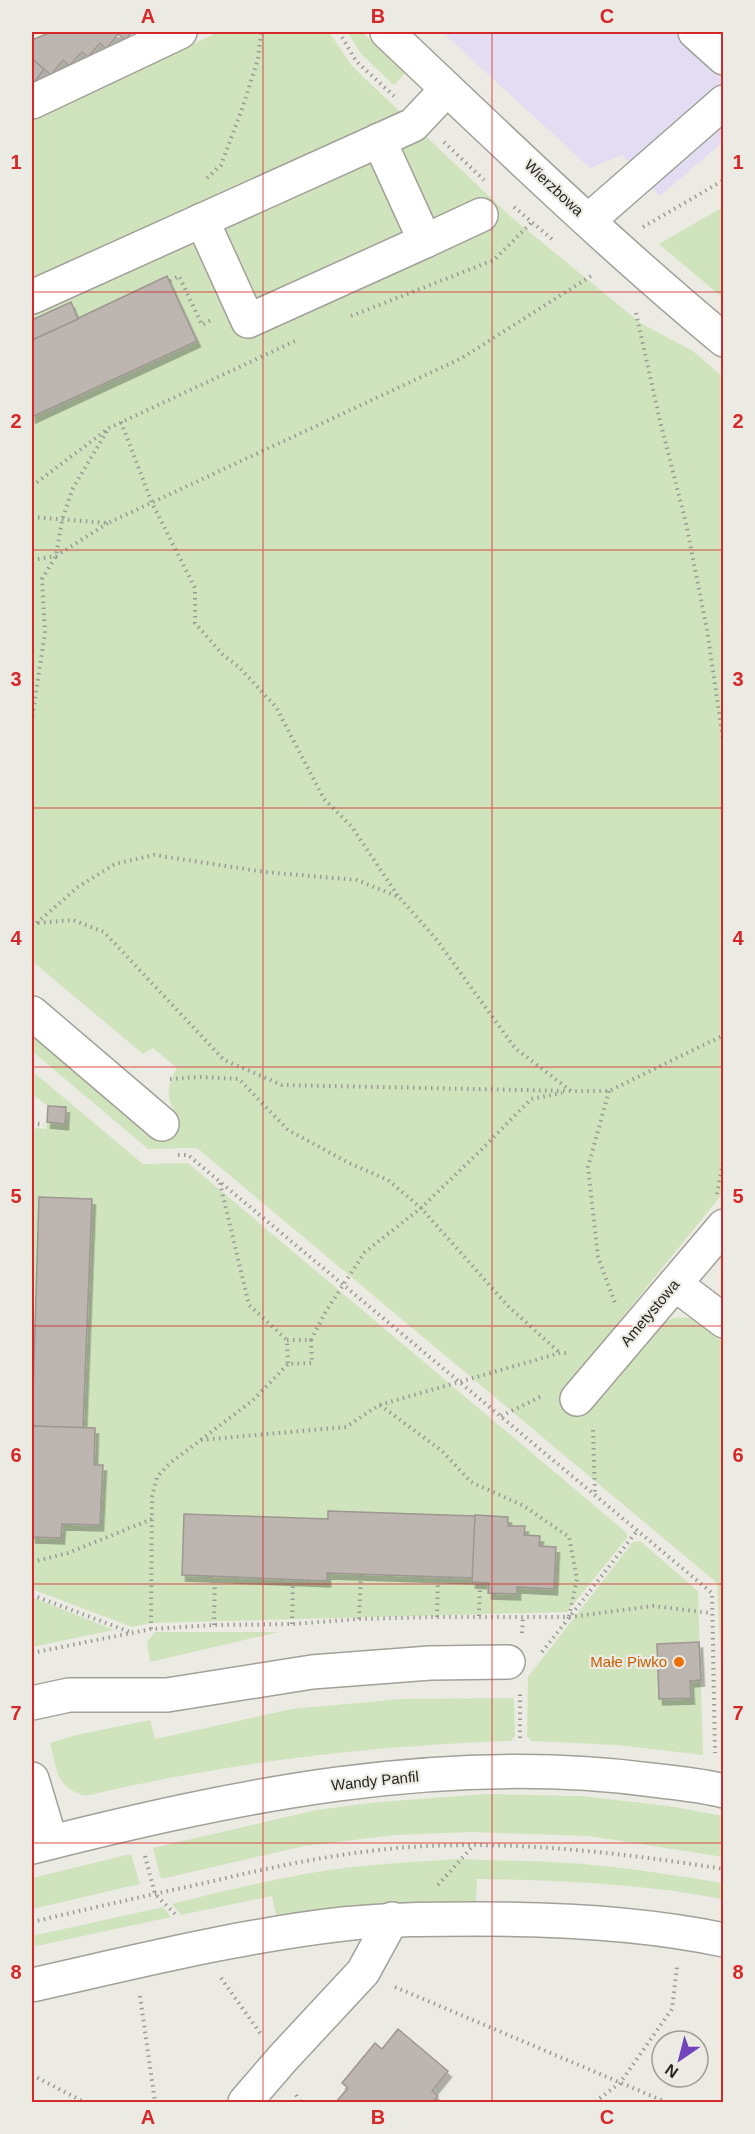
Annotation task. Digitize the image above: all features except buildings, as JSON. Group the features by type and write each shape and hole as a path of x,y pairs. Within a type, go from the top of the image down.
{"street":[{"path":"32,102 180,32"},
{"name":"Wierzbowa","path":"387,32 682,306 723,340"},
{"path":"695,32 723,58"},
{"path":"32,297 413,125 447,89"},
{"path":"589,220 723,102"},
{"path":"379,140 425,241"},
{"path":"202,220 248,321 481,215"},
{"path":"32,1013 162,1124"},
{"name":"Ametystowa","path":"563,1396 675,1284 720,1210"},
{"path":"675,1284 723,1322"},
{"path":"32,1703 69,1695 167,1695 312,1672 430,1663 508,1662"},
{"name":"Wandy Panfil","path":"41,1844 276,1793 403,1777 502,1771 719,1777"},
{"path":"32,1779 41,1844"},
{"path":"245,2103 283,2058 363,1972 392,1919"},
{"path":"32,1985 296,1930 392,1919 546,1919 682,1931 723,1940"}],"path":[{"path":"204,181 221,165 258,59 261,32"},
{"path":"614,243 723,180"},
{"path":"342,319 494,260 532,222"},
{"path":"32,560 56,556 108,524 462,358 594,274"},
{"path":"635,309 686,523 707,630 723,746"},
{"path":"32,486 109,428 300,339"},
{"path":"121,422 152,503 195,588 195,623 223,655 238,667 276,707 324,799 352,827 399,897 436,939 515,1048 571,1091"},
{"path":"32,818 32,719 45,633 42,579 56,556 62,520 72,488 109,428"},
{"path":"32,517 108,524"},
{"path":"32,927 78,887 115,864 154,855 265,872 357,880 399,897"},
{"path":"38,923 73,920 104,932 224,1060 282,1085 609,1090 723,1035"},
{"path":"170,1079 200,1077 239,1079 288,1130 349,1163 388,1180 421,1208 509,1307 560,1353"},
{"path":"609,1090 588,1167 598,1257 616,1305"},
{"path":"151,1629 152,1497 157,1477 169,1464 252,1401 288,1364 312,1363 311,1340 364,1252 421,1208 531,1099 571,1091"},
{"path":"32,1123 44,1125"},
{"path":"177,1155 188,1155 712,1593 719,1777"},
{"path":"720,1210 723,1157"},
{"path":"220,1182 249,1305 287,1340 311,1340"},
{"path":"287,1340 288,1364"},
{"path":"201,1440 346,1427 379,1405 560,1353 579,1353"},
{"path":"501,1416 563,1396"},
{"path":"379,1405 442,1451 471,1482 524,1506 568,1537 577,1579 569,1617"},
{"path":"593,1427 595,1495"},
{"path":"32,1562 68,1553 152,1519"},
{"path":"541,1652 637,1530"},
{"path":"359,1618 361,1574"},
{"path":"214,1624 215,1576"},
{"path":"437,1617 438,1577"},
{"path":"292,1624 293,1579"},
{"path":"479,1616 480,1583"},
{"path":"32,1595 131,1632"},
{"path":"32,1653 131,1632 214,1624 292,1624 359,1618 569,1617 653,1606 711,1613"},
{"path":"136,1823 155,1894 177,1916 202,1948 250,2020 283,2058"},
{"path":"32,1922 310,1859 398,1848 474,1845 543,1848 608,1853 723,1869"},
{"path":"595,2103 620,2083 672,2009 682,1931"},
{"path":"136,1962 155,2103"},
{"path":"363,1972 376,1980 666,2103"},
{"path":"32,2074 84,2103"}],"shaded area":[{"path":"442,32 723,32 723,142 660,196 622,155 590,168"}],"green space":[{"path":"219,32 329,32 352,66 511,217 642,324 693,351 723,377 723,1193 562,1392 588,1412 662,1324 672,1319 680,1317 695,1321 723,1342 723,1708 717,1583 197,1148 148,1149 32,1051 32,1033 160,1142 179,1118 169,1099 169,1087 177,1068 153,1048 143,1054 32,961 32,119"},
{"path":"347,32 362,32 406,72 394,85 362,55"},
{"path":"723,207 723,298 659,244"},
{"path":"32,1071 143,1164 188,1163 627,1533 627,1538 567,1612 151,1623 132,1627 32,1589 32,1128 46,1129 47,1122 65,1123 66,1108 48,1106 33,1095"},
{"path":"640,1541 698,1591 703,1755 617,1745 531,1741 527,1736 528,1677 633,1542"},
{"path":"32,1597 114,1630 32,1647"},
{"path":"155,1632 279,1632 150,1662 147,1642"},
{"path":"514,1698 515,1736 511,1741 403,1747 296,1758 190,1774 85,1796 68,1788 59,1776 50,1743 76,1735 150,1720 155,1739 292,1709 401,1699"},
{"path":"488,1794 581,1796 669,1806 723,1816 723,1857 589,1836 471,1832 396,1835 304,1846 161,1879 153,1848 316,1810 378,1802"},
{"path":"131,1854 140,1884 32,1909 32,1878"},
{"path":"460,1859 586,1864 724,1883 723,1899 601,1884 477,1879 476,1903 277,1919 272,1896 181,1915 172,1904 262,1882 335,1869"},
{"path":"163,1907 171,1917 32,1947 32,1936"}],"place":[{"name":"Małe Piwko","path":"679,1662"}]}
